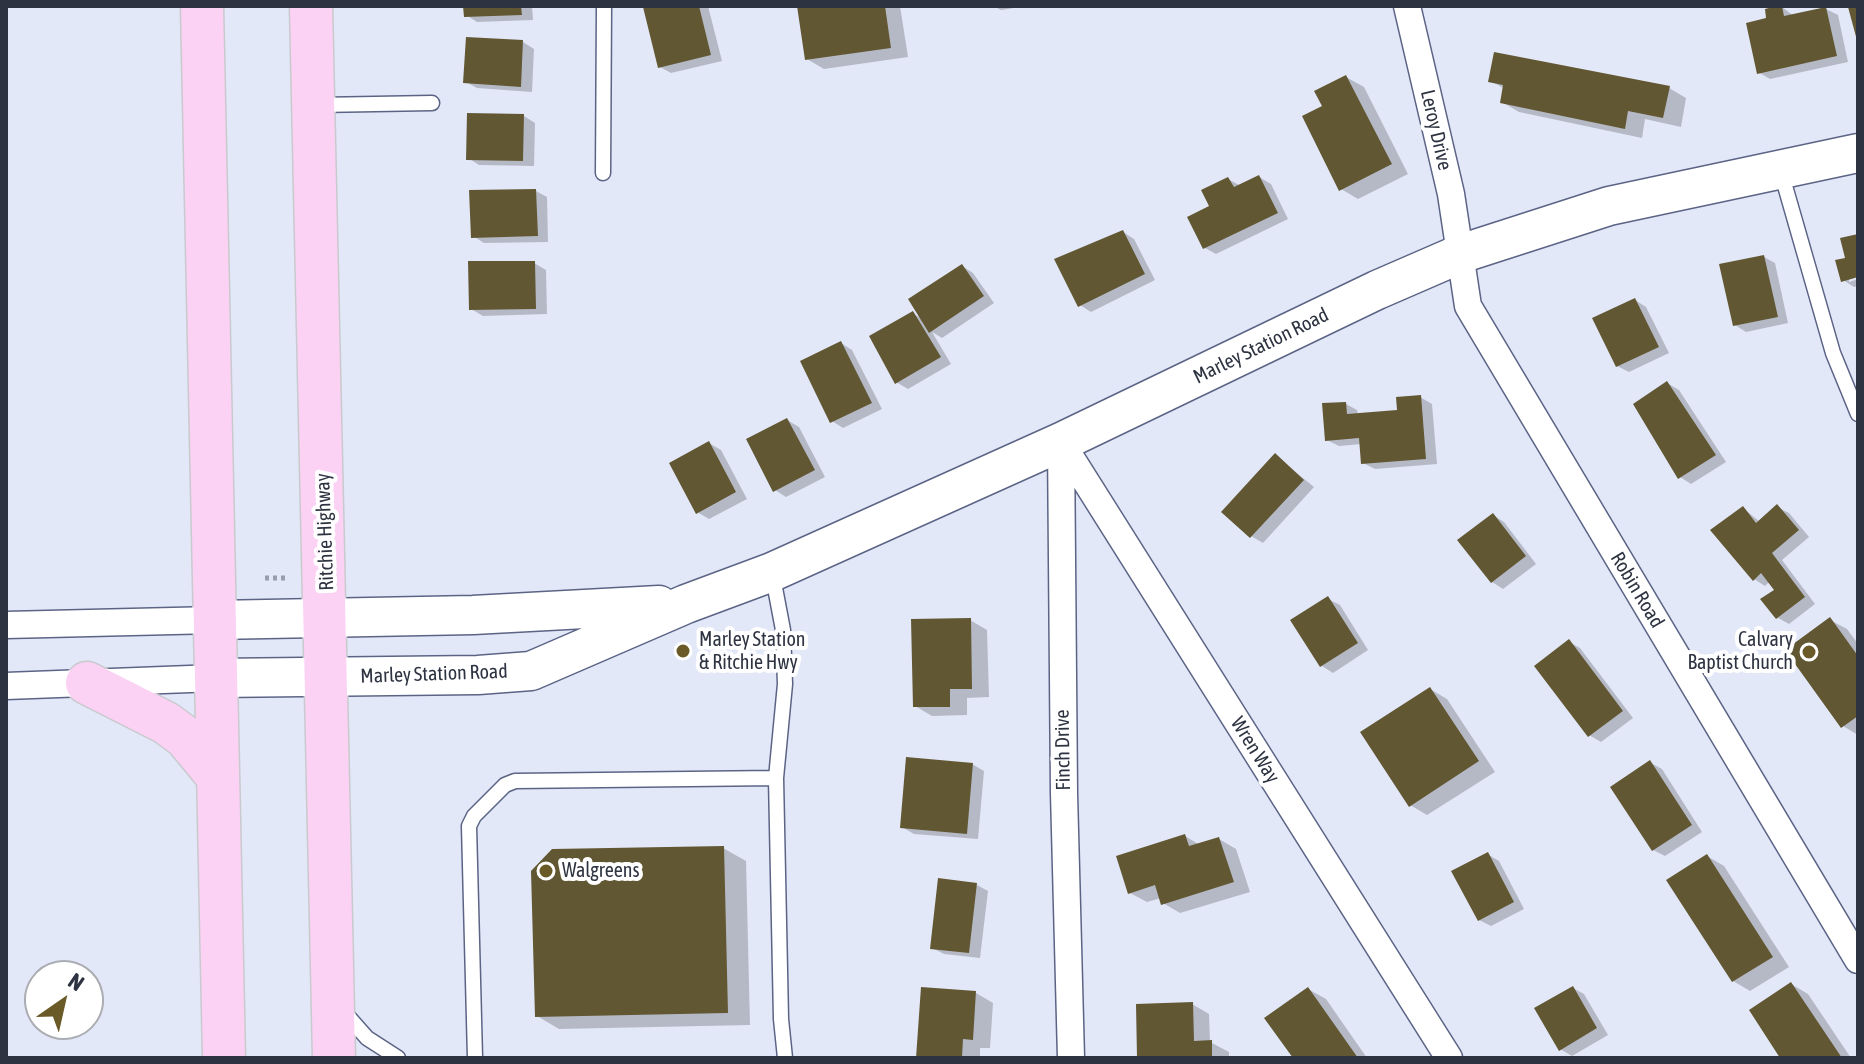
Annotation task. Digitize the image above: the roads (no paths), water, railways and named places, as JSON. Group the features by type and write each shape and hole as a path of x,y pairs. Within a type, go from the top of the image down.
{"main road":[{"path":"202,6 224,1058"},
{"name":"Ritchie Highway","path":"311,6 327,618 334,1058"},
{"name":"Marley Station Road","path":"216,678 531,671 686,604 772,572 1061,442 1377,290 1460,254 1609,206 1858,153"},
{"name":"Marley Station Road","path":"215,620 473,615 686,604"},
{"path":"87,683 166,723 185,737 218,777"}],"street":[{"name":"Leroy Drive","path":"1407,6 1451,194 1460,254"},
{"name":"Robin Road","path":"1460,254 1468,306 1858,960"},
{"name":"Finch Drive","path":"1061,442 1064,793 1071,1058"},
{"name":"Wren Way","path":"1061,442 1449,1058"},
{"path":"6,625 215,620"},
{"path":"6,686 216,678"}],"lane":[{"path":"603,173 604,6"},
{"path":"313,105 432,103"},
{"path":"1780,168 1833,353 1858,414"},
{"path":"772,572 783,630 785,684 776,778 781,1019 785,1058"},
{"path":"475,1058 469,826 474,816 505,785 515,781 776,778"},
{"path":"333,998 367,1038 398,1058"}],"place":[{"name":"Marley Station & Ritchie Hwy","path":"683,651"},
{"name":"Calvary Baptist Church","path":"1809,652"},
{"name":"Walgreens","path":"546,871"}]}
